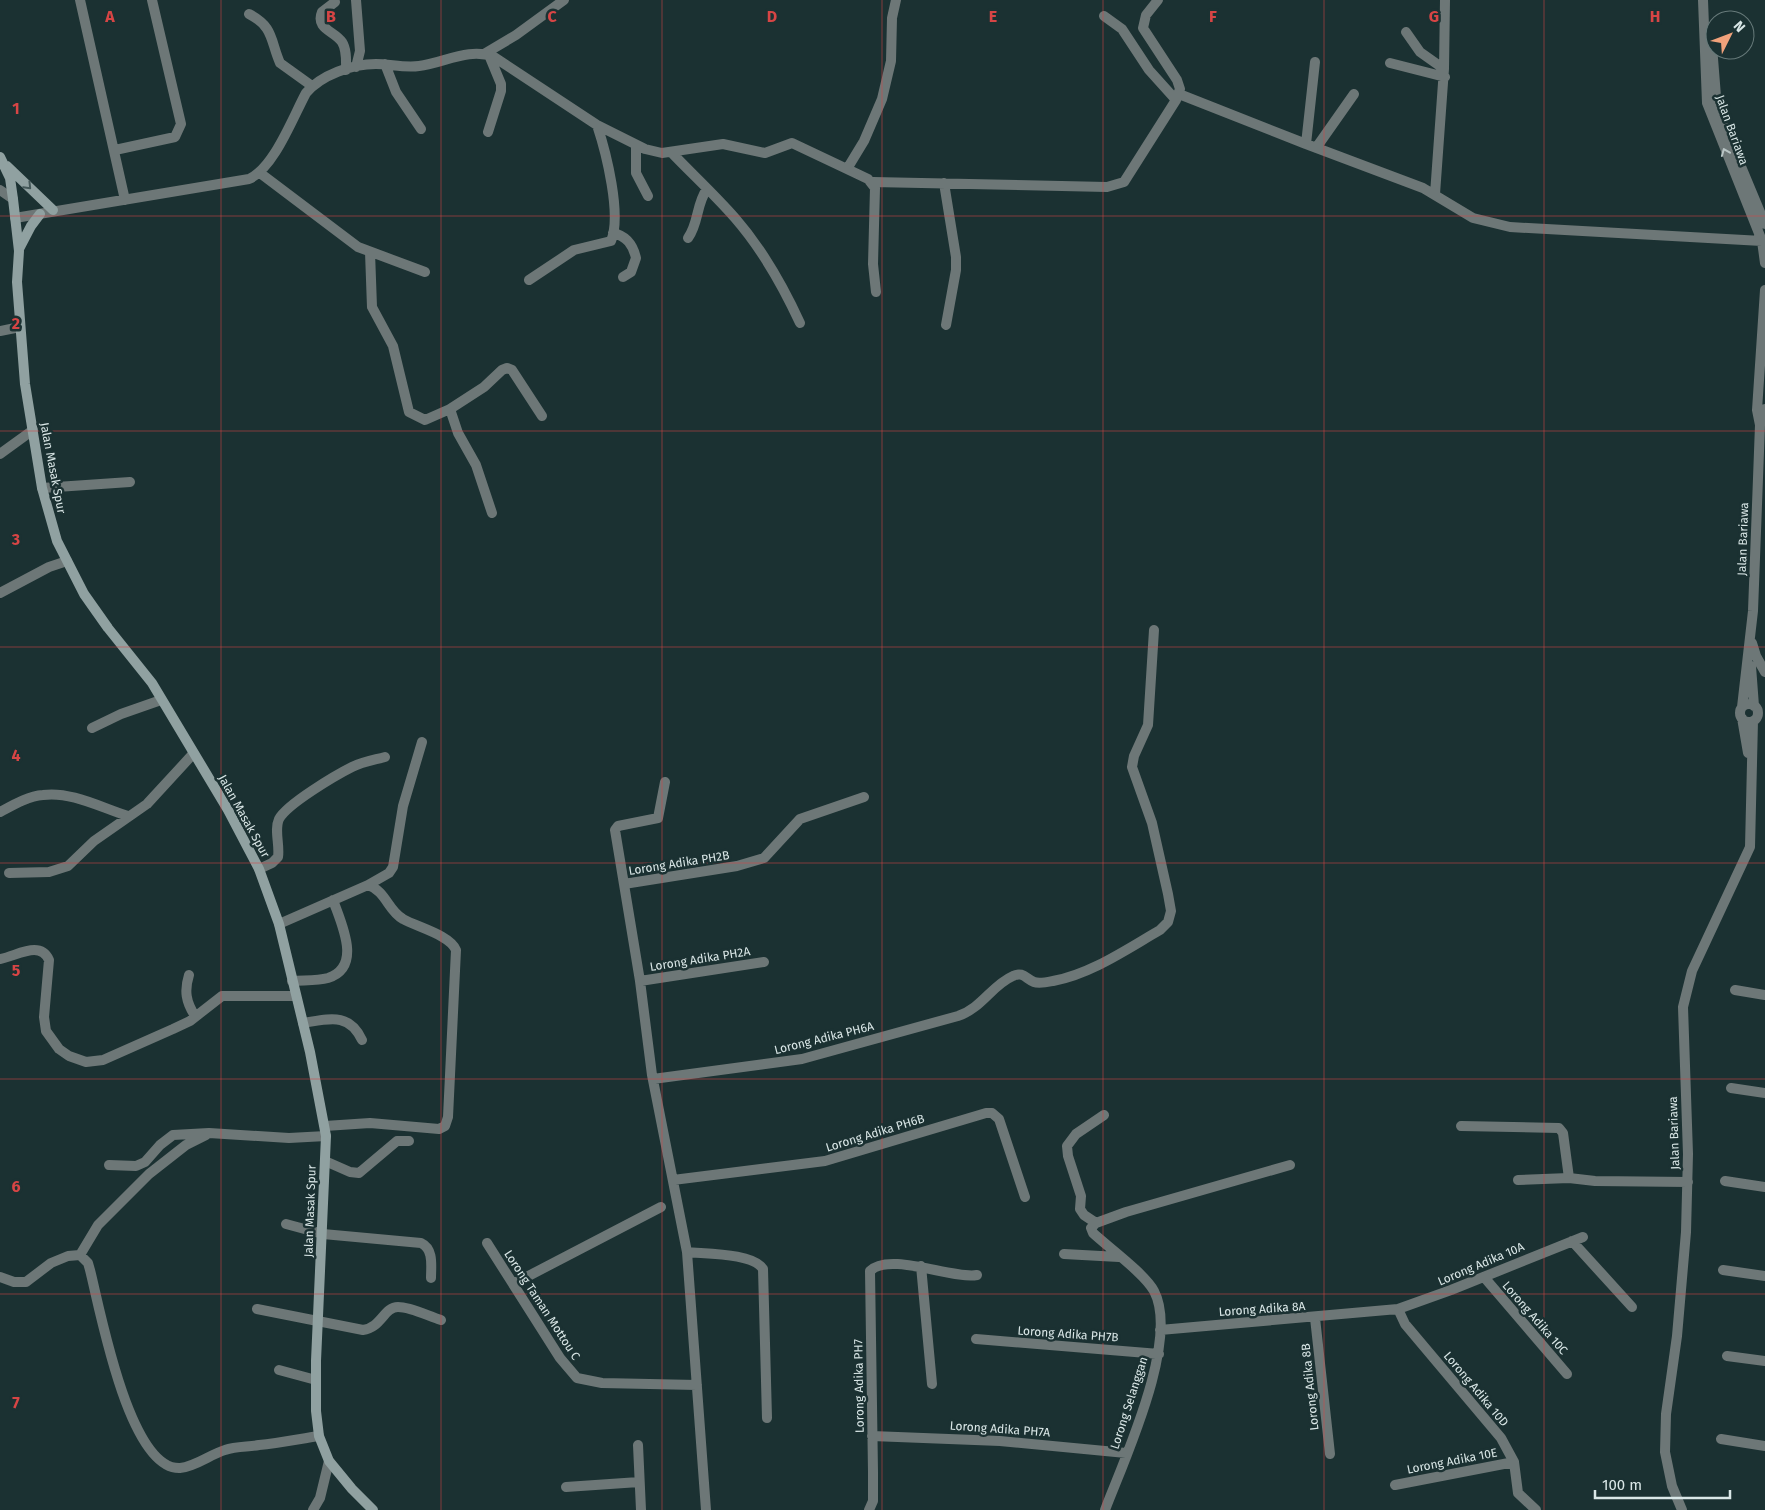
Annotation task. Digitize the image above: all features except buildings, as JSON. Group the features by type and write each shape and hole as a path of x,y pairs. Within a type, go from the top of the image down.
{"street":[{"path":"80,0 125,200"},
{"path":"115,150 174,137 182,124 152,0"},
{"path":"351,68 360,51 356,0"},
{"path":"847,169 861,147 882,99 891,61 892,18 896,0"},
{"path":"487,54 545,89 597,126 636,147 662,153 723,144 765,153 792,143 873,182 1107,187 1120,184 1127,179 1178,98 1180,89 1177,80 1143,28 1146,15 1158,0"},
{"path":"1435,194 1444,73 1445,0"},
{"name":"Jalan Bariawa","path":"1703,0 1707,103 1762,241 1765,263"},
{"name":"Jalan Bariawa","path":"1709,0 1717,108 1765,224"},
{"path":"14,218 241,180 260,173 312,86 326,77 351,68 385,64 417,66 464,55 487,54 516,36 560,1"},
{"path":"335,2 322,12 321,19 324,28 343,43 351,68"},
{"path":"249,14 268,29 274,38 280,63 312,86"},
{"path":"1104,16 1122,29 1149,70 1178,98 1406,181 1435,194 1473,218 1510,227 1762,241"},
{"path":"1406,32 1420,52 1444,73"},
{"path":"487,54 501,84 501,92 488,132"},
{"path":"1311,146 1316,62"},
{"path":"1390,63 1444,73"},
{"path":"385,64 396,92 421,129"},
{"path":"1311,146 1354,94"},
{"path":"529,280 574,250 611,241 613,233 611,176 597,126"},
{"path":"636,147 636,173 648,196"},
{"path":"671,152 736,219 766,259 788,296 800,323"},
{"path":"2,160 53,210"},
{"name":"Jalan Masak Spur","path":"2,160 10,178 19,251 17,282 25,384 42,488 57,541 96,612 152,683 228,810 259,869 278,924 303,1023 325,1131 323,1234 316,1380 319,1436 329,1461 352,1489 373,1510"},
{"path":"260,173 329,228 358,247 425,272"},
{"path":"873,182 876,198 873,250 876,292"},
{"path":"944,183 955,242 956,263 946,325"},
{"path":"688,238 695,227 700,202 707,189"},
{"path":"0,190 13,200"},
{"path":"19,251 28,230 40,214"},
{"path":"613,233 620,234 629,242 636,258 631,272 623,277"},
{"path":"370,252 372,307 393,346 408,412 425,420 450,409 484,387 502,370 507,368 512,370 542,416"},
{"name":"Jalan Bariawa","path":"1752,766 1742,713 1750,637 1760,422 1757,410 1765,290"},
{"path":"0,331 20,327"},
{"path":"450,409 458,432 476,464 492,513"},
{"name":"Jalan Bariawa","path":"1760,422 1765,409"},
{"path":"0,454 33,430"},
{"path":"42,488 130,482"},
{"path":"0,593 49,567 67,561"},
{"name":"Lorong Adika PH6A","path":"653,1079 802,1058 968,1012 1015,974 1024,975 1032,981 1040,982 1072,976 1152,935 1168,922 1171,911 1160,853 1146,804 1132,767 1134,756 1148,725 1154,630"},
{"path":"1750,637 1756,656 1765,672"},
{"name":"Jalan Bariawa","path":"1682,1510 1667,1471 1665,1433 1679,1318 1688,1182 1683,1007 1692,971 1750,847 1752,766 1758,715 1749,655"},
{"path":"92,728 120,714 161,700"},
{"path":"1748,704 1758,715 1748,722 1742,713 1748,704"},
{"path":"278,924 368,885 389,873 393,867 403,806 422,742"},
{"path":"9,873 57,871 68,866 94,840 151,800 193,754"},
{"path":"259,869 272,863 278,857 279,818 287,810 310,792 353,766 385,757"},
{"path":"665,782 658,818 618,826 615,830 640,981 653,1079 687,1252 706,1510"},
{"path":"0,812 26,799 54,794 128,816"},
{"name":"Lorong Adika PH2B","path":"624,884 737,866 764,858 800,819 864,797"},
{"path":"109,1165 136,1166 145,1162 160,1145 173,1135 209,1133 289,1138 370,1124 439,1129 445,1126 448,1117 456,950 450,942 402,919 395,913 382,892 368,885"},
{"path":"292,981 326,979 337,975 345,968 347,956 345,938 333,900"},
{"path":"0,959 34,949 42,950 46,953 50,960 44,1017 46,1031 59,1049 77,1060 96,1063 173,1029 196,1016 216,999 228,995 296,996"},
{"name":"Lorong Adika PH2A","path":"640,981 764,962"},
{"path":"190,975 185,992 187,1001 196,1016"},
{"path":"1735,990 1765,995"},
{"path":"303,1023 343,1019 350,1022 358,1031 362,1040"},
{"path":"1731,1088 1765,1093"},
{"name":"Lorong Adika PH6B","path":"673,1180 825,1161 986,1113 992,1113 998,1119 1026,1197"},
{"path":"1104,1115 1076,1134 1067,1146 1068,1156 1081,1196 1080,1209 1084,1215 1096,1223 1126,1212 1290,1165"},
{"path":"1461,1126 1559,1128 1563,1134 1569,1178"},
{"path":"80,1255 98,1225 149,1174 186,1144 209,1133"},
{"path":"325,1161 350,1172 359,1173 397,1141 409,1141"},
{"path":"1518,1180 1569,1178 1595,1181 1688,1182"},
{"path":"1725,1181 1765,1186"},
{"path":"513,1284 661,1207"},
{"name":"Lorong Selanggan","path":"1096,1223 1091,1228 1093,1233 1154,1291 1160,1330 1159,1354 1146,1400 1105,1510"},
{"path":"286,1224 323,1234 425,1245 432,1262 431,1278"},
{"name":"Lorong Adika 10A","path":"1365,1313 1392,1310 1484,1277 1584,1236"},
{"path":"1572,1241 1632,1307"},
{"name":"Lorong Taman Mottou C","path":"487,1243 560,1358 577,1378 602,1382 697,1384"},
{"path":"687,1252 748,1258 760,1263 763,1269 767,1418"},
{"path":"1064,1254 1119,1256"},
{"path":"0,1276 14,1282 26,1282 51,1263 68,1256 80,1255 88,1263 114,1368 127,1406 144,1443 157,1460 180,1468 233,1448 319,1436"},
{"name":"Lorong Adika PH7","path":"869,1510 873,1500 869,1275 872,1268 879,1266 921,1266"},
{"path":"932,1384 921,1266 966,1276 977,1275"},
{"path":"1722,1270 1765,1276"},
{"name":"Lorong Adika 10C","path":"1484,1277 1567,1374"},
{"path":"257,1308 356,1329 370,1329 379,1323 391,1308 399,1307 441,1320"},
{"name":"Lorong Adika 10D","path":"1392,1310 1500,1438 1514,1462 1518,1493 1536,1510"},
{"name":"Lorong Adika 8A","path":"1160,1330 1365,1313"},
{"name":"Lorong Adika 8B","path":"1315,1318 1330,1454"},
{"name":"Lorong Adika PH7B","path":"976,1339 1159,1354"},
{"path":"1727,1356 1765,1361"},
{"path":"279,1370 316,1380"},
{"name":"Lorong Adika PH7A","path":"872,1436 1000,1441 1126,1453"},
{"path":"1721,1439 1765,1446"},
{"path":"638,1446 641,1510"},
{"path":"313,1510 320,1498 329,1461"},
{"name":"Lorong Adika 10E","path":"1395,1485 1514,1462"},
{"path":"566,1487 639,1482"}]}
